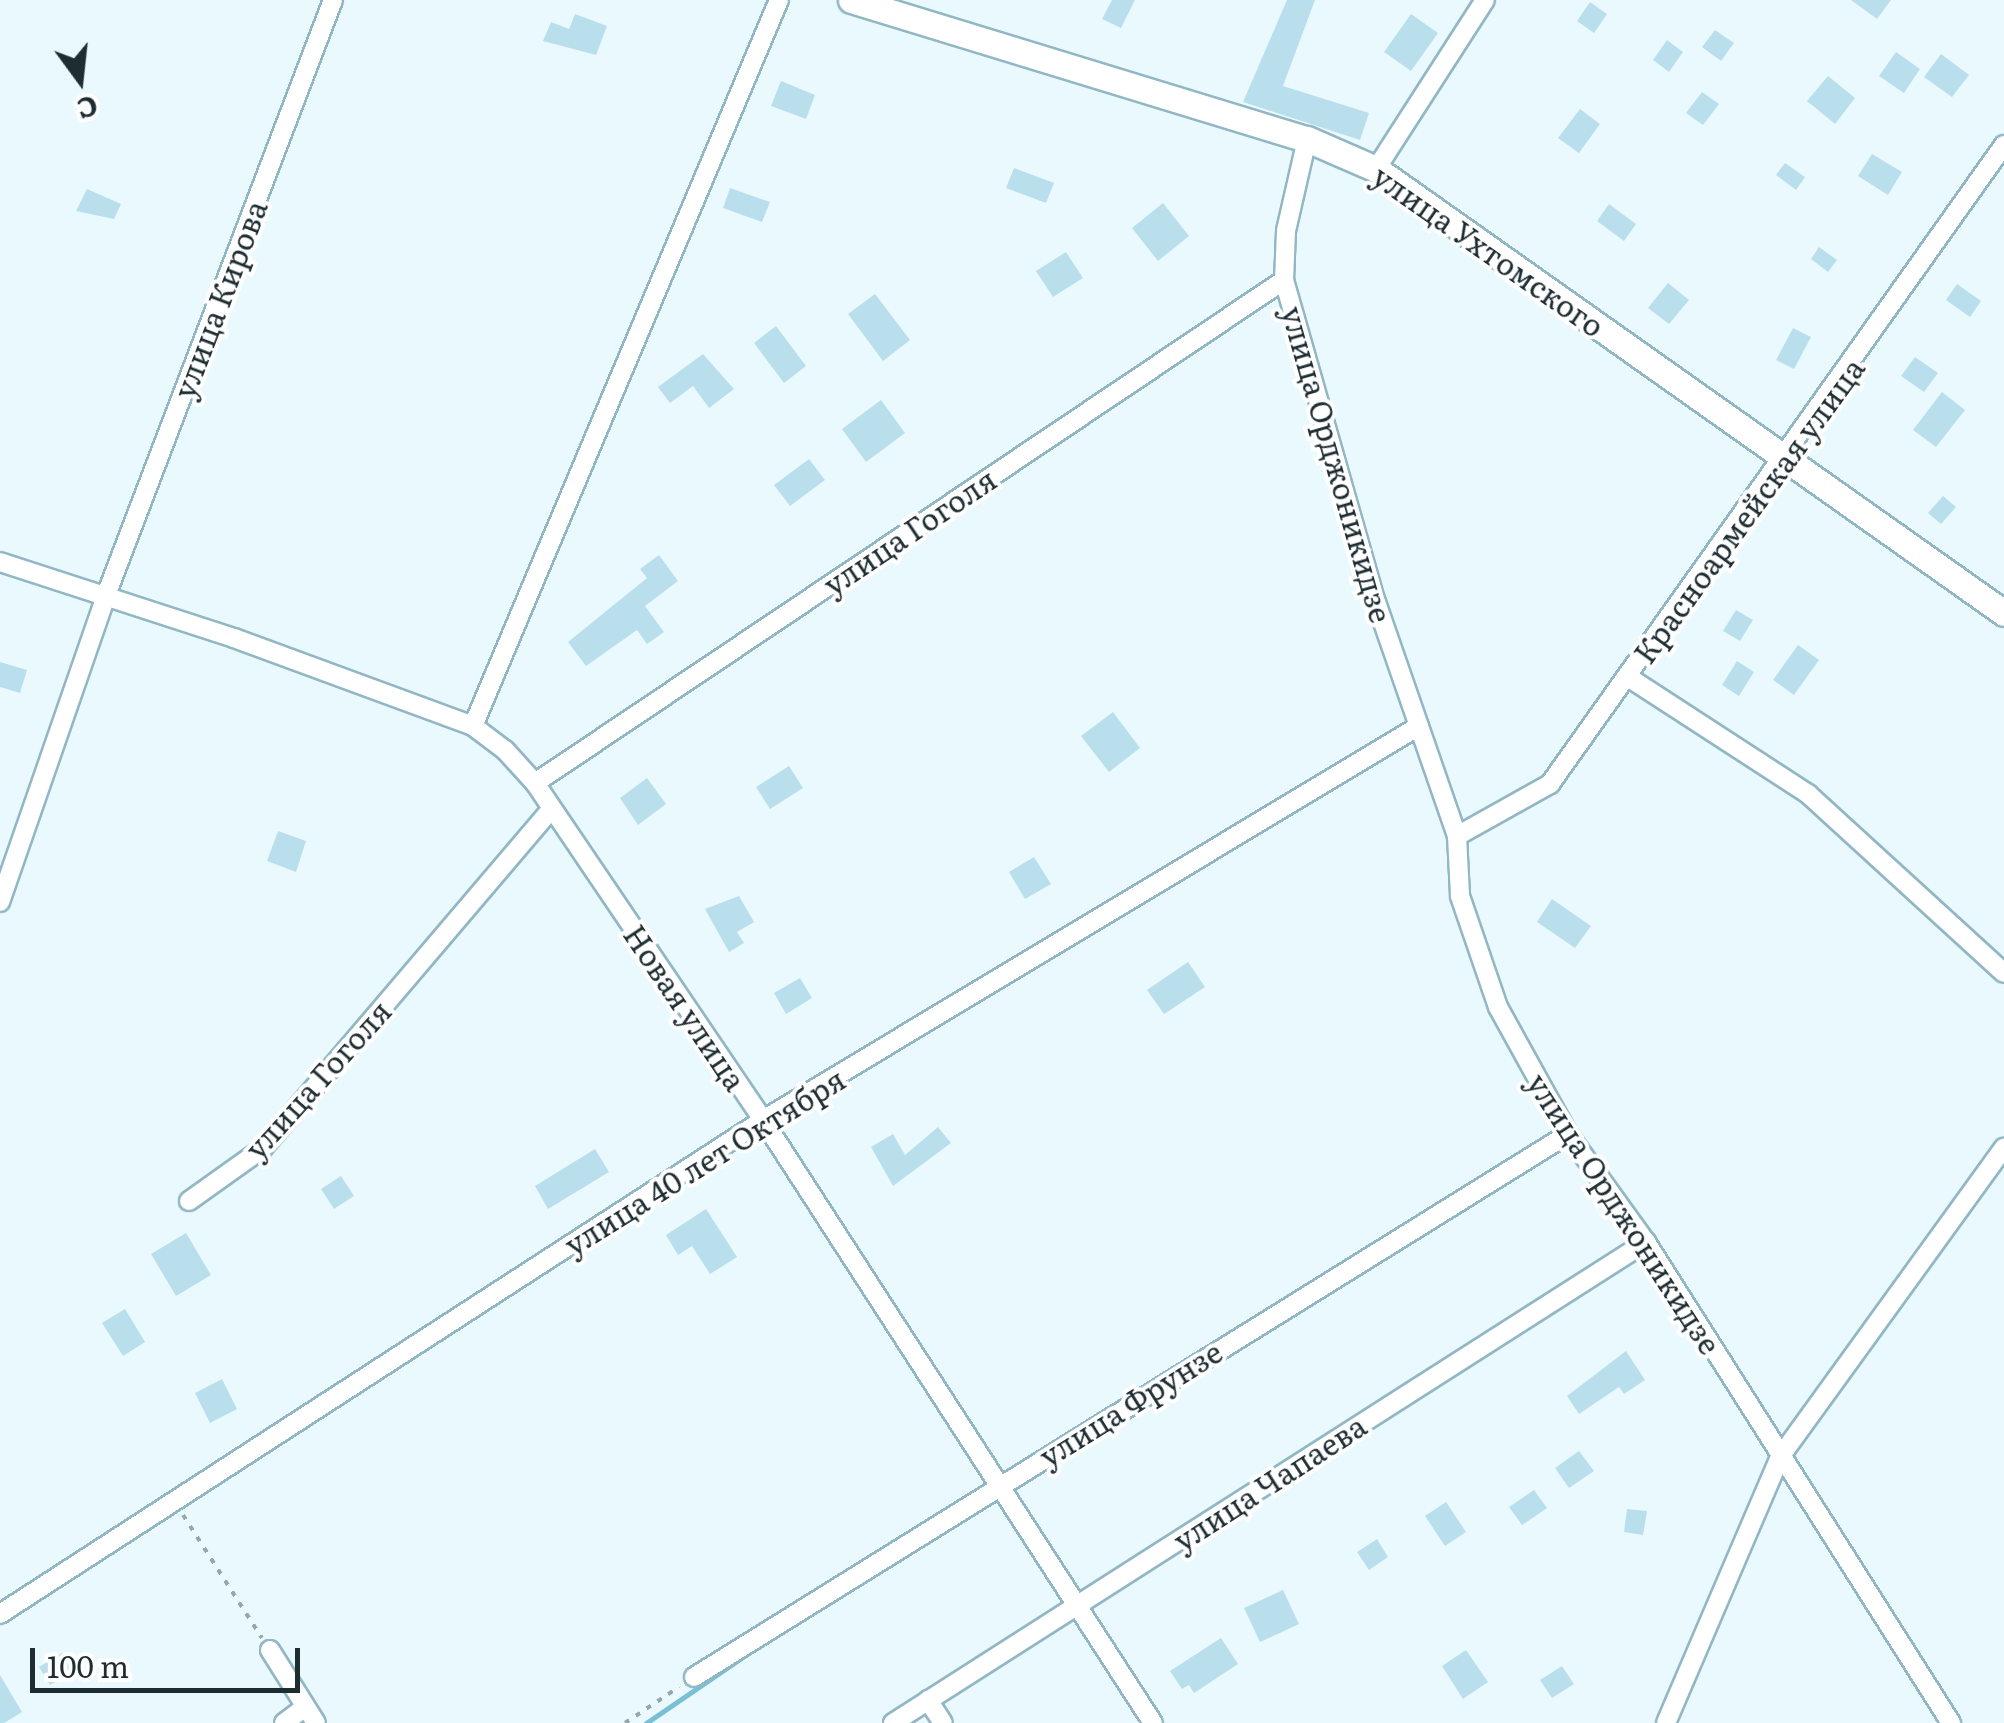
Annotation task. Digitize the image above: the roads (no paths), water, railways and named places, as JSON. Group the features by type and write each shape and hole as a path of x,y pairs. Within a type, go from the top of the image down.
{"main road":[{"name":"улица Ухтомского","path":"852,0 1307,139 1376,169 2004,614"}],"street":[{"name":"улица Кирова","path":"0,900 105,598 333,0"},
{"path":"472,726 778,0"},
{"path":"1376,169 1485,0"},
{"name":"улица Орджоникидзе","path":"1307,139 1286,232 1284,280 1376,602 1456,836 1460,896 1498,1007 1568,1134 1646,1242 1951,1723"},
{"name":"Красноармейская улица","path":"1456,836 1550,784 1787,458 2004,145"},
{"name":"улица Гоголя","path":"534,783 1284,280"},
{"name":"Новая улица","path":"0,562 472,726 534,783 763,1120 1153,1723"},
{"path":"1628,678 1808,794 2004,974"},
{"name":"улица 40 лет Октября","path":"0,1614 763,1120 1419,726"},
{"name":"улица Гоголя","path":"189,1201 262,1149 551,809"},
{"name":"улица Фрунзе","path":"694,1677 997,1485 1568,1134"},
{"path":"1666,1723 1780,1456 2004,1147"},
{"name":"улица Чапаева","path":"893,1723 1646,1242"},
{"path":"270,1650 316,1723"},
{"path":"928,1700 943,1723"},
{"path":"284,1723 305,1707"}],"waterway":[{"path":"646,1723 747,1654"}]}
